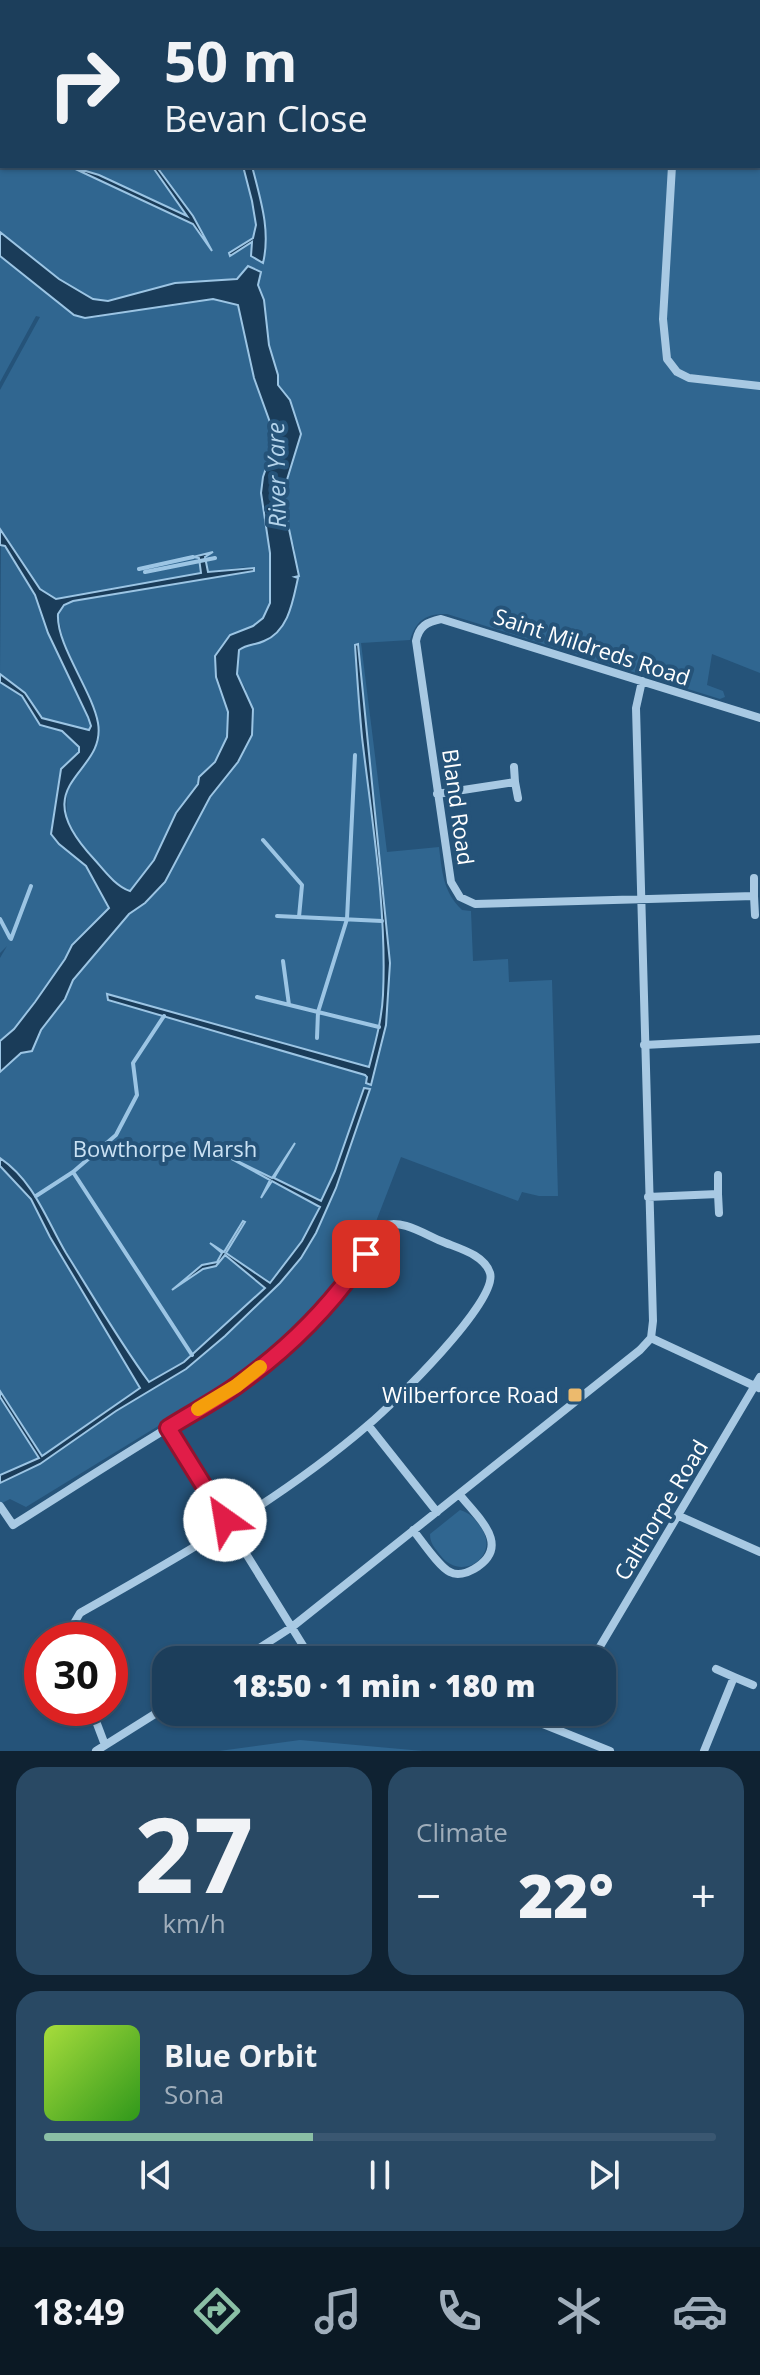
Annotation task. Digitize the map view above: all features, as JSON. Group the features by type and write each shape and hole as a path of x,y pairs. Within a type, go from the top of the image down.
{"street":[{"path":"672,168 663,319 667,359 677,372 689,378 760,386"},
{"name":"Saint Mildreds Road","path":"417,634 430,621 441,619 760,718"},
{"name":"Bland Road","path":"417,634 451,882 460,897 475,904 640,900"},
{"path":"263,1646 292,1627 460,1495 651,1338 653,1321 636,708 642,681"},
{"path":"514,767 518,798"},
{"path":"437,794 515,782"},
{"path":"754,878 755,915"},
{"path":"640,900 754,896"},
{"path":"644,1045 760,1039"},
{"path":"718,1175 719,1213"},
{"path":"648,1197 718,1194"},
{"path":"0,1506 13,1525 236,1386 280,1352 350,1277 366,1254 374,1235 383,1226 396,1224 410,1228 473,1254 490,1271 491,1282 483,1299 463,1328 368,1425 299,1478 228,1526 80,1613 75,1622"},
{"path":"651,1338 758,1388"},
{"name":"Calthorpe Road","path":"600,1646 758,1388 760,1377"},
{"path":"368,1425 437,1512"},
{"path":"168,1428 304,1646"},
{"path":"413,1530 450,1572 459,1574 471,1571 490,1555 493,1542 487,1529 460,1495"},
{"path":"679,1516 760,1552"},
{"path":"716,1669 753,1685"},
{"path":"704,1751 734,1677"},
{"path":"96,1751 152,1716"},
{"path":"98,1726 105,1745"},
{"path":"549,1726 610,1751"}],"green space":[{"name":"Bowthorpe Marsh","path":"0,168 760,168 760,673 712,654 707,685 723,691 725,697 720,699 447,614 423,619 410,640 361,643 387,852 439,847 444,881 451,896 462,910 471,911 473,961 508,959 509,982 552,980 558,1196 522,1192 518,1201 401,1157 370,1237 332,1287 266,1354 230,1382 26,1507 10,1499 0,1504 0,1072 38,1038 65,999 72,981 129,914 145,903 165,882 210,797 238,762 246,689 237,674 239,650 264,641 295,578 295,549 286,523 282,496 301,434 290,400 278,385 264,300 258,285 261,272 236,278 163,286 105,301 86,296 61,281 0,232"},
{"path":"0,256 74,315 94,318 146,307 213,299 238,305 254,378 276,439 261,493 270,553 270,603 263,618 253,626 230,635 225,699 229,721 227,737 215,762 199,777 198,784 176,813 154,860 130,891 114,881 81,845 67,818 67,789 84,764 99,727 63,639 58,614 64,605 73,601 152,588 252,566 208,572 204,557 199,558 201,573 56,599 40,589 0,529 0,390 40,317 36,316 0,382"},
{"path":"1,545 24,572 88,717 89,730 42,718 25,693 0,674"},
{"path":"0,682 22,696 40,725 62,731 79,747 79,751 61,769 59,844 86,866 109,908 72,945 35,1002 14,1029 0,1041 0,958 7,946 0,953"},
{"path":"460,1510 472,1516 480,1526 486,1537 486,1547 477,1562 459,1567 441,1556 430,1534"},
{"path":"300,1740 423,1751 219,1751"}],"water":[{"path":"73,168 99,175 187,216 153,168 157,168 193,216 212,251 193,224"},
{"path":"244,168 252,168 261,202 266,238 263,263 251,256 252,242 230,256 229,253 253,238 256,225"},
{"name":"River Yare","path":"0,232 59,279 93,299 108,301 175,283 237,279 248,266 261,272 258,285 264,300 278,385 290,400 301,434 282,496 299,576 295,577 298,578 292,605 279,630 272,636 239,650 237,674 253,709 252,735 238,762 210,797 165,882 145,903 129,914 73,980 65,999 41,1030 32,1051 21,1053 0,1072 0,1041 14,1029 35,1002 72,945 109,908 86,866 51,834 61,769 79,752 79,747 62,731 40,725 22,696 0,682 0,674 25,693 42,718 89,730 88,717 48,633 35,595 5,546 0,545 0,529 40,589 56,599 201,573 199,558 193,557 213,552 205,557 208,572 254,568 254,571 73,601 64,605 58,614 68,653 98,723 97,741 91,756 72,782 66,796 65,812 74,833 94,859 115,882 130,891 154,860 176,813 198,784 199,777 215,762 227,737 228,712 216,677 215,656 230,635 253,626 263,618 270,603 270,553 261,493 276,439 254,378 238,305 213,299 85,318 74,315 0,256"},
{"path":"358,644 390,963 386,1025 371,1085 366,1083 365,1075 108,1000 107,994 369,1067 381,1013 384,963 378,866 360,714 355,645"},
{"path":"364,1088 370,1089 336,1188 316,1233 301,1258 280,1283 186,1369 116,1411 40,1464 0,1483 0,1475 39,1458 0,1397 0,1391 42,1456 140,1388 50,1237 31,1199 0,1166 0,1158 31,1189 66,1253 149,1382 184,1362 265,1288 225,1255 216,1266 203,1269 172,1290 202,1265 217,1262 222,1253 210,1243 224,1252 245,1222 226,1253 270,1283 302,1241 320,1207 272,1181 261,1198 270,1180 217,1151 272,1178 295,1143 274,1178 321,1201 335,1171"}],"waterway":[{"path":"139,569 193,557"},
{"path":"145,572 215,558"},
{"path":"317,1038 318,1012 347,919 355,755"},
{"path":"263,840 302,885 299,917"},
{"path":"11,939 31,886"},
{"path":"277,916 382,921"},
{"path":"0,919 10,938"},
{"path":"283,961 289,1005"},
{"path":"257,997 379,1027"},
{"path":"36,1196 73,1172 116,1135 137,1095 133,1063 164,1016"},
{"path":"73,1172 192,1355"}],"slow traffic":[{"path":"198,1409 260,1367"}],"place":[{"name":"Wilberforce Road","path":"575,1395"}],"route":[{"path":"225,1520 168,1428 236,1386 280,1352 323,1308 366,1254"}]}
